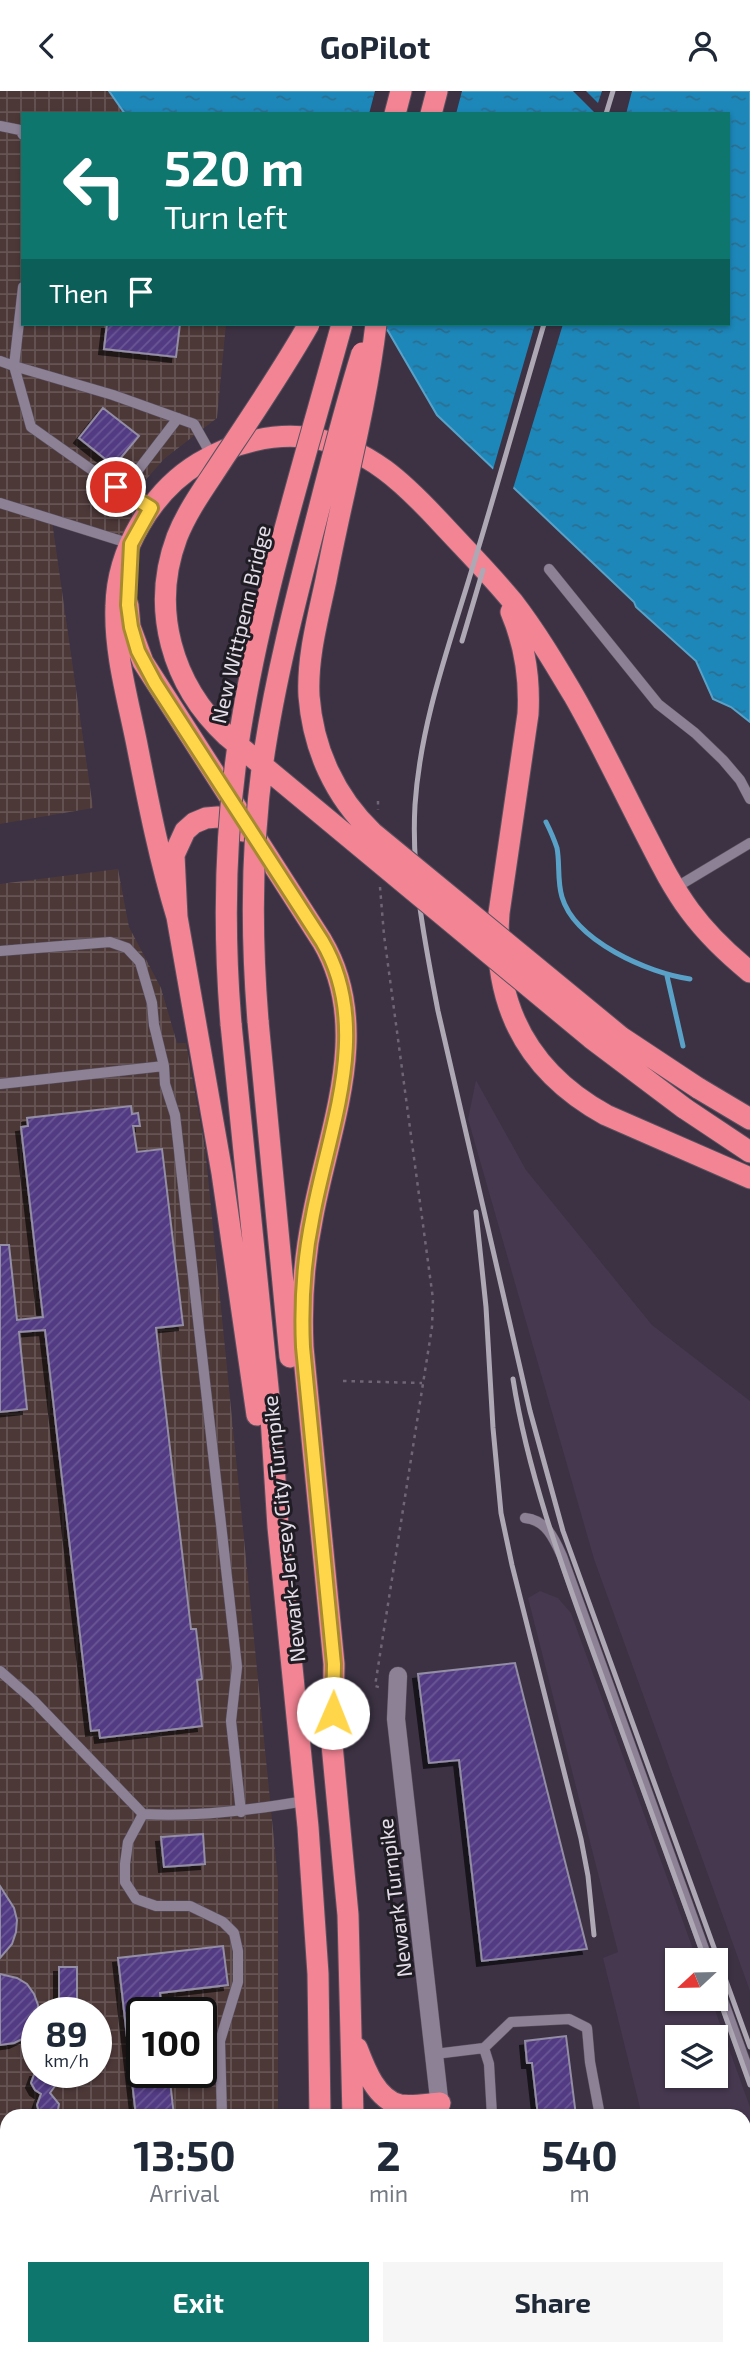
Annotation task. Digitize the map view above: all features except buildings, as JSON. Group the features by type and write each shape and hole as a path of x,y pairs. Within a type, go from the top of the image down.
{"highway":[{"path":"396,112 401,91"},
{"path":"432,112 437,91"},
{"path":"308,326 200,495 178,536 168,571 166,606 169,639 179,671 200,707 227,736 592,1038 684,1108 750,1152"},
{"name":"New Wittpenn Bridge","path":"232,1024 227,945 228,887 231,813 240,735 266,606 341,326"},
{"name":"Newark-Jersey City Turnpike","path":"353,2109 347,1905 333,1737 321,1665 258,1021 253,884 256,828 267,737 284,649 349,393 373,326"},
{"path":"374,326 370,371 310,667 311,710 322,757 344,799 373,833 621,1037 658,1064 750,1119"},
{"path":"278,1527 258,1418 222,1173 177,917 159,857 119,648 117,593 131,544 151,508 177,478 212,456 252,441 290,437 314,439 358,453 382,466 405,485 503,591 541,642 575,699 675,888 710,935 750,972"},
{"path":"131,544 128,605 138,651 155,683 329,952 339,977 347,1016 345,1067 311,1224 303,1312 304,1357 334,1664 333,1737"},
{"path":"503,591 523,647 528,687 528,714 500,899 497,941 501,980 513,1019 545,1068 584,1102 613,1118 750,1178"},
{"path":"177,917 174,855 186,831 200,820 218,817 236,823 274,868"},
{"name":"Newark-Jersey City Turnpike","path":"232,1024 306,1801 317,1964 320,2109"},
{"path":"352,2035 370,2077 389,2100 440,2109"}],"street":[{"name":"Newark Turnpike","path":"397,1684 396,1719 440,2109"}],"lane":[{"path":"0,126 21,132"},
{"path":"21,305 14,366 32,427 122,491 151,508"},
{"path":"0,361 194,423 212,456"},
{"path":"122,491 178,418"},
{"path":"0,503 131,544"},
{"path":"549,569 650,695 723,760 740,780 750,799"},
{"path":"675,888 750,843"},
{"path":"0,951 110,941 127,948 140,963 152,1003 165,1084 175,1115 237,1667 230,1721 240,1812"},
{"path":"0,1084 164,1066"},
{"path":"525,1518 536,1519 549,1531 562,1556 704,1948"},
{"path":"0,1671 33,1700 144,1814 173,1816 240,1812 306,1801"},
{"path":"144,1814 128,1842 125,1864 125,1882 136,1899 156,1906 190,1906 223,1922 234,1933 238,1951 238,1982 220,2041 222,2109"},
{"path":"727,2011 750,2075"},
{"path":"435,2053 484,2048 511,2022 569,2019 587,2028 599,2109"},
{"path":"484,2048 489,2064 492,2109"}],"path":[{"path":"378,801 378,814"},
{"path":"379,880 433,1299 432,1327 375,1686 397,1684"},
{"path":"343,1381 422,1383"}],"shaded area":[{"path":"0,91 109,91 124,112 21,112 21,326 226,326 217,418 164,459 136,491 131,544 52,521 93,808 0,824"},
{"path":"118,869 129,927 161,988 177,1043 186,1043 205,1147 278,1880 278,2109 0,2109 0,884"},
{"path":"476,1080 526,1170 652,1325 750,1401 750,1991 594,1559 468,1119"},
{"path":"540,1591 558,1598 571,1613 693,1948 665,1948 665,2011 715,2011 720,2025 665,2025 665,2088 728,2088 728,2046 750,2109 640,2109 603,1958 618,1952 528,1598"}],"water":[{"path":"109,91 750,91 750,722 731,707 713,699 696,661 636,607 634,602 437,415 388,331 382,326 730,326 730,112 124,112"}],"pier":[{"path":"375,91 462,91 457,112 370,112"},
{"path":"573,91 586,91 598,103 602,91 632,91 627,112 594,112"},
{"path":"534,326 562,326 512,492 492,473"}],"waterway":[{"path":"546,822 557,848 562,897 582,928 597,941 634,962 690,979"},
{"path":"667,976 683,1046"}],"railway":[{"path":"607,112 613,91"},
{"path":"543,326 442,669 422,750 414,831 420,909 438,1011 530,1411 563,1531 750,2047"},
{"path":"462,641 483,570"},
{"path":"476,1212 486,1307 501,1513 581,1839 594,1935"},
{"path":"513,1379 537,1486 559,1556 701,1948"},
{"path":"724,2011 750,2085"}],"route":[{"path":"116,487 151,508 131,544 128,616 138,651 155,683 329,952 345,1003 348,1029 345,1067 313,1215 303,1294 302,1330 334,1664 333,1713"}]}
